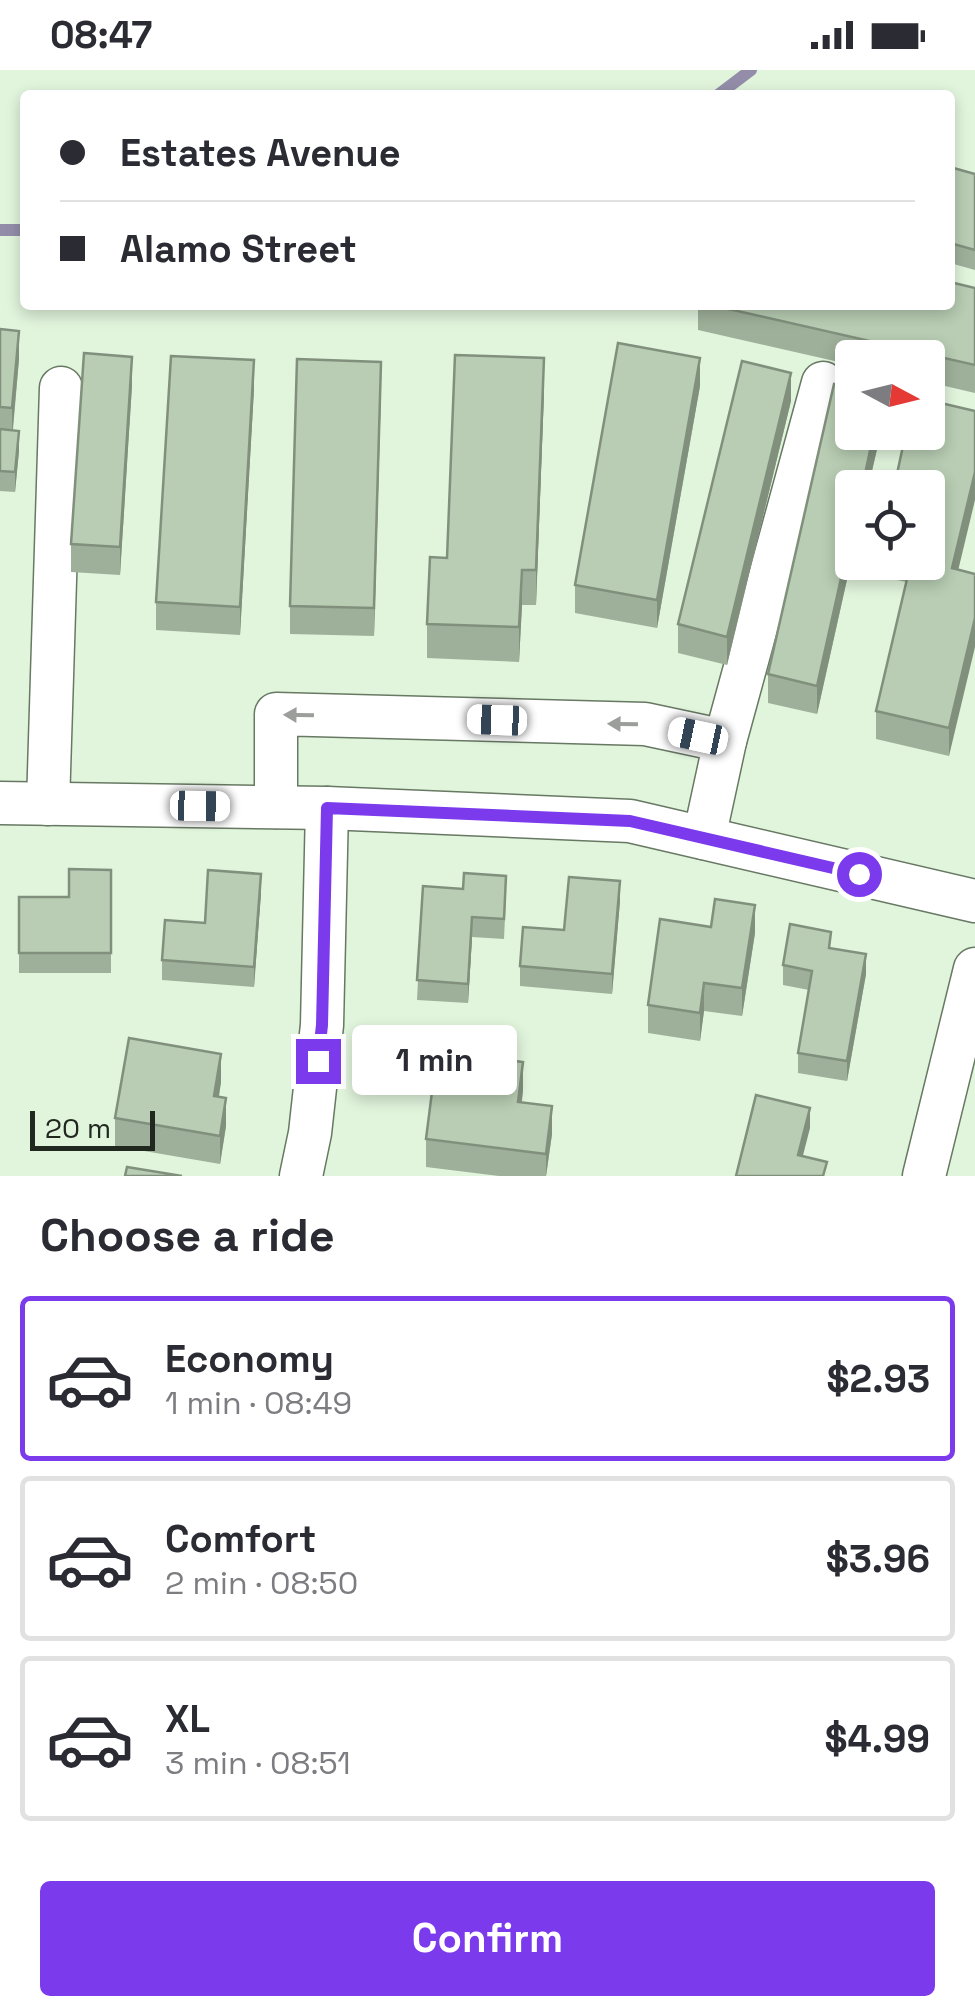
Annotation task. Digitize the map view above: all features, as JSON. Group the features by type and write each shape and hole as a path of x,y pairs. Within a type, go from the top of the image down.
{"street":[{"path":"704,838 725,741 821,382"},
{"path":"48,804 61,388"},
{"path":"276,807 276,714 645,724 725,741"},
{"path":"0,803 327,808 630,821 975,902"},
{"path":"302,1176 322,1025 327,808"},
{"path":"924,1176 975,969"}],"building":[{"path":"955,168 975,174 975,250 955,244"},
{"path":"955,283 975,288 975,365 945,358 945,340 865,340 733,310 955,310"},
{"path":"0,329 19,331 12,408 0,407"},
{"path":"618,343 700,358 657,600 575,585"},
{"path":"84,353 132,357 120,547 71,544"},
{"path":"455,355 544,358 536,570 522,570 519,627 427,624 430,557 447,558"},
{"path":"171,356 254,360 240,607 156,602"},
{"path":"297,359 381,362 374,608 290,606"},
{"path":"742,361 791,373 727,637 678,624"},
{"path":"834,384 835,450 870,450 866,470 835,470 835,580 841,580 817,686 768,674"},
{"path":"945,404 975,411 975,472 952,568 975,574 975,618 949,728 876,711 907,580 945,580 945,470 898,470 902,450 945,450"},
{"path":"0,429 19,431 15,472 0,471"},
{"path":"69,869 111,870 111,953 19,953 19,897 69,897"},
{"path":"208,870 261,874 254,967 162,960 165,920 205,923"},
{"path":"464,873 506,876 504,919 472,917 468,984 417,980 423,886 463,889"},
{"path":"569,877 620,881 612,974 520,966 523,927 564,930"},
{"path":"715,899 755,905 742,988 704,983 700,1013 648,1005 660,919 711,927"},
{"path":"790,924 831,932 829,948 866,954 847,1061 798,1053 812,971 783,965"},
{"path":"129,1038 221,1054 214,1096 226,1098 220,1136 115,1118"},
{"path":"464,1054 523,1062 518,1102 552,1106 546,1154 426,1139 433,1084 459,1088"},
{"path":"756,1095 810,1108 798,1155 827,1162 823,1176 736,1176"},
{"path":"127,1167 182,1176 125,1176"}],"waterway":[{"path":"725,90 751,70"},
{"path":"0,230 20,230"}],"route":[{"path":"318,1061 327,808 630,821 859,874"}]}
